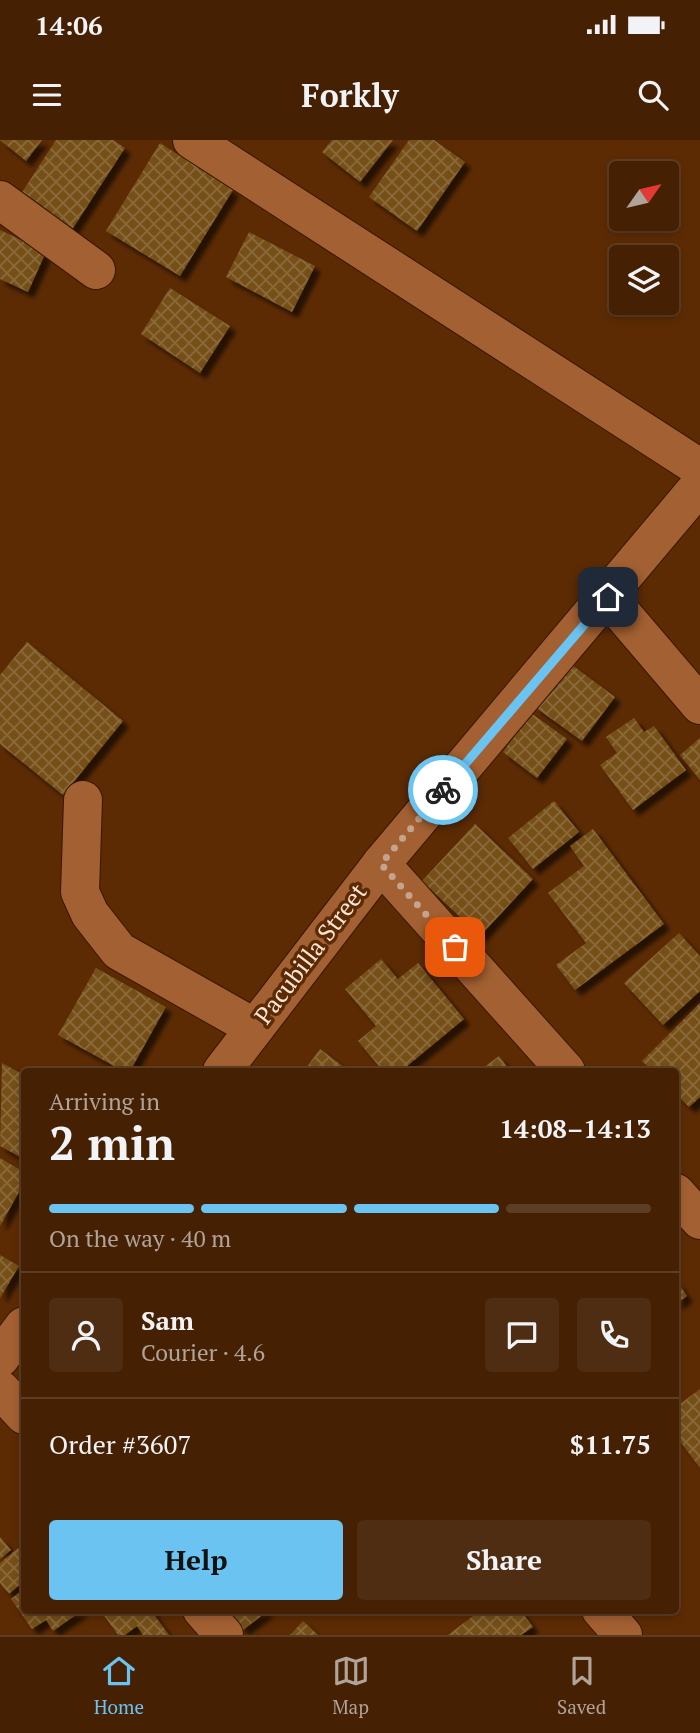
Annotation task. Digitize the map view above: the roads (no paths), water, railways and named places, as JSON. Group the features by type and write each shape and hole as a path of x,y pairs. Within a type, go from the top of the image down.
{"street":[{"path":"192,140 700,468"},
{"path":"0,200 96,270"},
{"name":"Pacubilla Street","path":"224,1068 381,864 700,485"},
{"path":"608,597 700,705"},
{"path":"83,800 80,892 90,914 119,951 255,1028"},
{"path":"381,864 563,1068"},
{"path":"679,1196 700,1220"},
{"path":"0,1357 21,1330"},
{"path":"0,1389 21,1412"},
{"path":"206,1614 224,1635"},
{"path":"605,1614 623,1635"}]}
